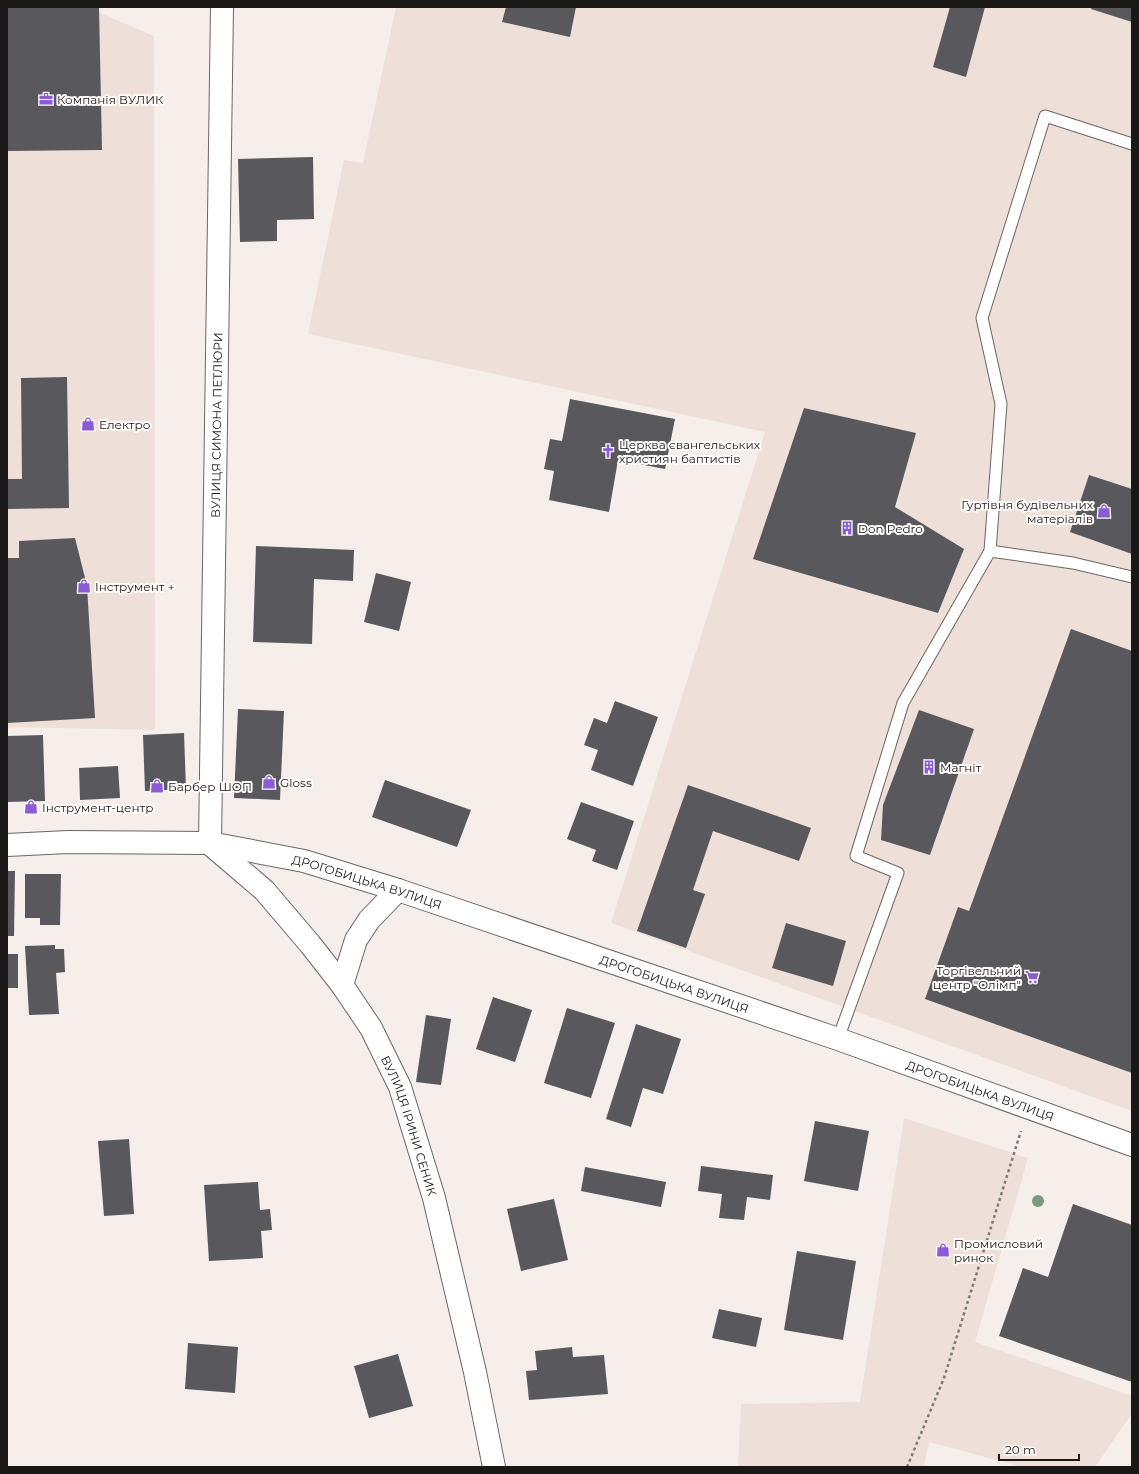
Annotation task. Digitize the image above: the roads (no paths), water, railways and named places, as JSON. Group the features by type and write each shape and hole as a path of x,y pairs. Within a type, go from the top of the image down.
{"main road":[{"name":"ВУЛИЦЯ СИМОНА ПЕТЛЮРИ","path":"210,843 222,7"},
{"name":"ДРОГОБИЦЬКА ВУЛИЦЯ","path":"7,845 68,842 210,843 304,862 398,890 838,1039 1132,1145"},
{"name":"ВУЛИЦЯ ІРИНИ СЕНИК","path":"210,843 264,890 310,944 342,985 371,1028 400,1087 434,1198 475,1372 494,1467"},
{"path":"342,985 356,940 369,920 398,890"}],"lane":[{"path":"838,1039 898,873 856,856 903,703 990,551 1001,404 982,318 1045,116 1132,144"},
{"path":"990,551 1073,563 1132,577"}],"place":[{"name":"Компанія ВУЛИК","path":"46,99"},
{"name":"Електро","path":"88,424"},
{"name":"Церква євангельських християн баптистів","path":"608,451"},
{"name":"Гуртівня будівельних матеріалів","path":"1104,511"},
{"name":"Don Pedro","path":"847,528"},
{"name":"Інструмент +","path":"84,586"},
{"name":"Магніт","path":"929,767"},
{"name":"Gloss","path":"269,782"},
{"name":"Барбер ШОП","path":"157,786"},
{"name":"Інструмент-центр","path":"31,807"},
{"name":"Торгівельний центр \"Олімп\"","path":"1032,977"},
{"name":"Промисловий ринок","path":"943,1250"}]}
